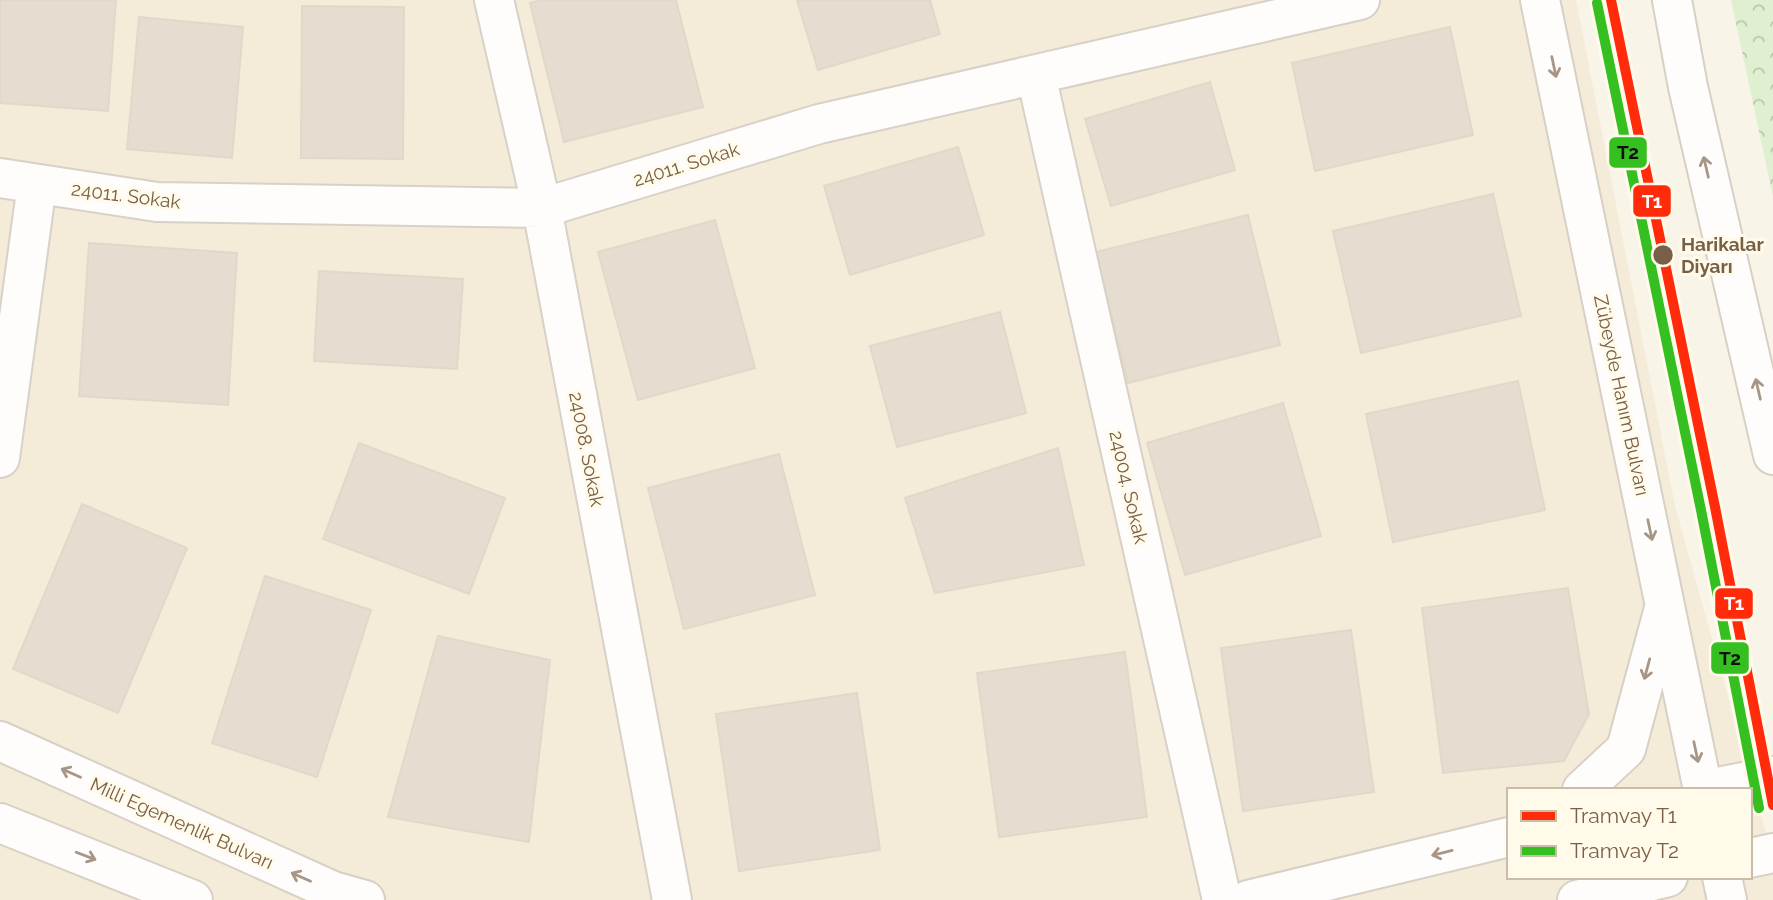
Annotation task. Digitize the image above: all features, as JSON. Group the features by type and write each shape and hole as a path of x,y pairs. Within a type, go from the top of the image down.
{"street":[{"name":"24008. Sokak","path":"494,0 542,208 672,900"},
{"name":"24011. Sokak","path":"0,178 157,202 542,208 818,124 1360,0"},
{"name":"Zübeyde Hanım Bulvarı","path":"1540,0 1703,788"},
{"path":"1672,0 1688,87 1773,455"},
{"name":"24004. Sokak","path":"1036,75 1222,900"},
{"path":"0,458 37,184"},
{"path":"1583,788 1626,749 1665,603"},
{"name":"Milli Egemenlik Bulvarı","path":"0,741 333,891 365,900"},
{"path":"1713,788 1773,776"},
{"path":"0,823 193,900"},
{"path":"1248,900 1507,837"},
{"path":"1752,858 1773,853"},
{"path":"1577,900 1660,879"},
{"path":"1722,879 1727,900"}],"shaded area":[{"path":"0,0 1576,0 1675,506 1773,857 1773,900 0,900"}],"green space":[{"path":"1731,0 1773,0 1773,197"}],"building":[{"path":"0,0 116,0 108,111 0,103"},
{"path":"542,0 676,0 703,107 564,142 530,3"},
{"path":"797,0 930,0 940,34 818,70"},
{"path":"302,6 404,7 403,159 301,158"},
{"path":"139,17 243,27 232,158 127,149"},
{"path":"1450,27 1473,135 1315,171 1292,63"},
{"path":"1210,82 1235,170 1111,206 1085,119"},
{"path":"958,147 984,235 850,275 824,186"},
{"path":"1493,194 1521,316 1361,353 1333,231"},
{"path":"1248,215 1280,345 1128,383 1096,252"},
{"path":"715,220 755,368 638,400 598,252"},
{"path":"89,243 237,253 228,405 79,396"},
{"path":"319,271 463,279 457,369 314,361"},
{"path":"1000,312 1026,413 897,447 870,346"},
{"path":"1518,381 1545,510 1393,542 1366,414"},
{"path":"1283,403 1321,536 1185,575 1147,443"},
{"path":"359,443 505,498 469,594 323,539"},
{"path":"1058,448 1084,565 935,593 905,498"},
{"path":"779,454 815,595 684,629 648,488"},
{"path":"82,504 187,548 118,713 13,669"},
{"path":"265,576 371,610 317,777 212,743"},
{"path":"1568,588 1589,714 1564,761 1443,773 1422,608"},
{"path":"1351,630 1374,792 1243,811 1221,648"},
{"path":"438,636 550,660 529,842 388,817"},
{"path":"1125,652 1147,817 999,837 977,673"},
{"path":"857,693 880,850 739,871 716,714"}],"tram line":[{"name":"T1","path":"1611,0 1773,805"},
{"name":"T2","path":"1597,3 1759,808"}],"place":[{"name":"Harikalar Diyarı","path":"1663,255"}]}
